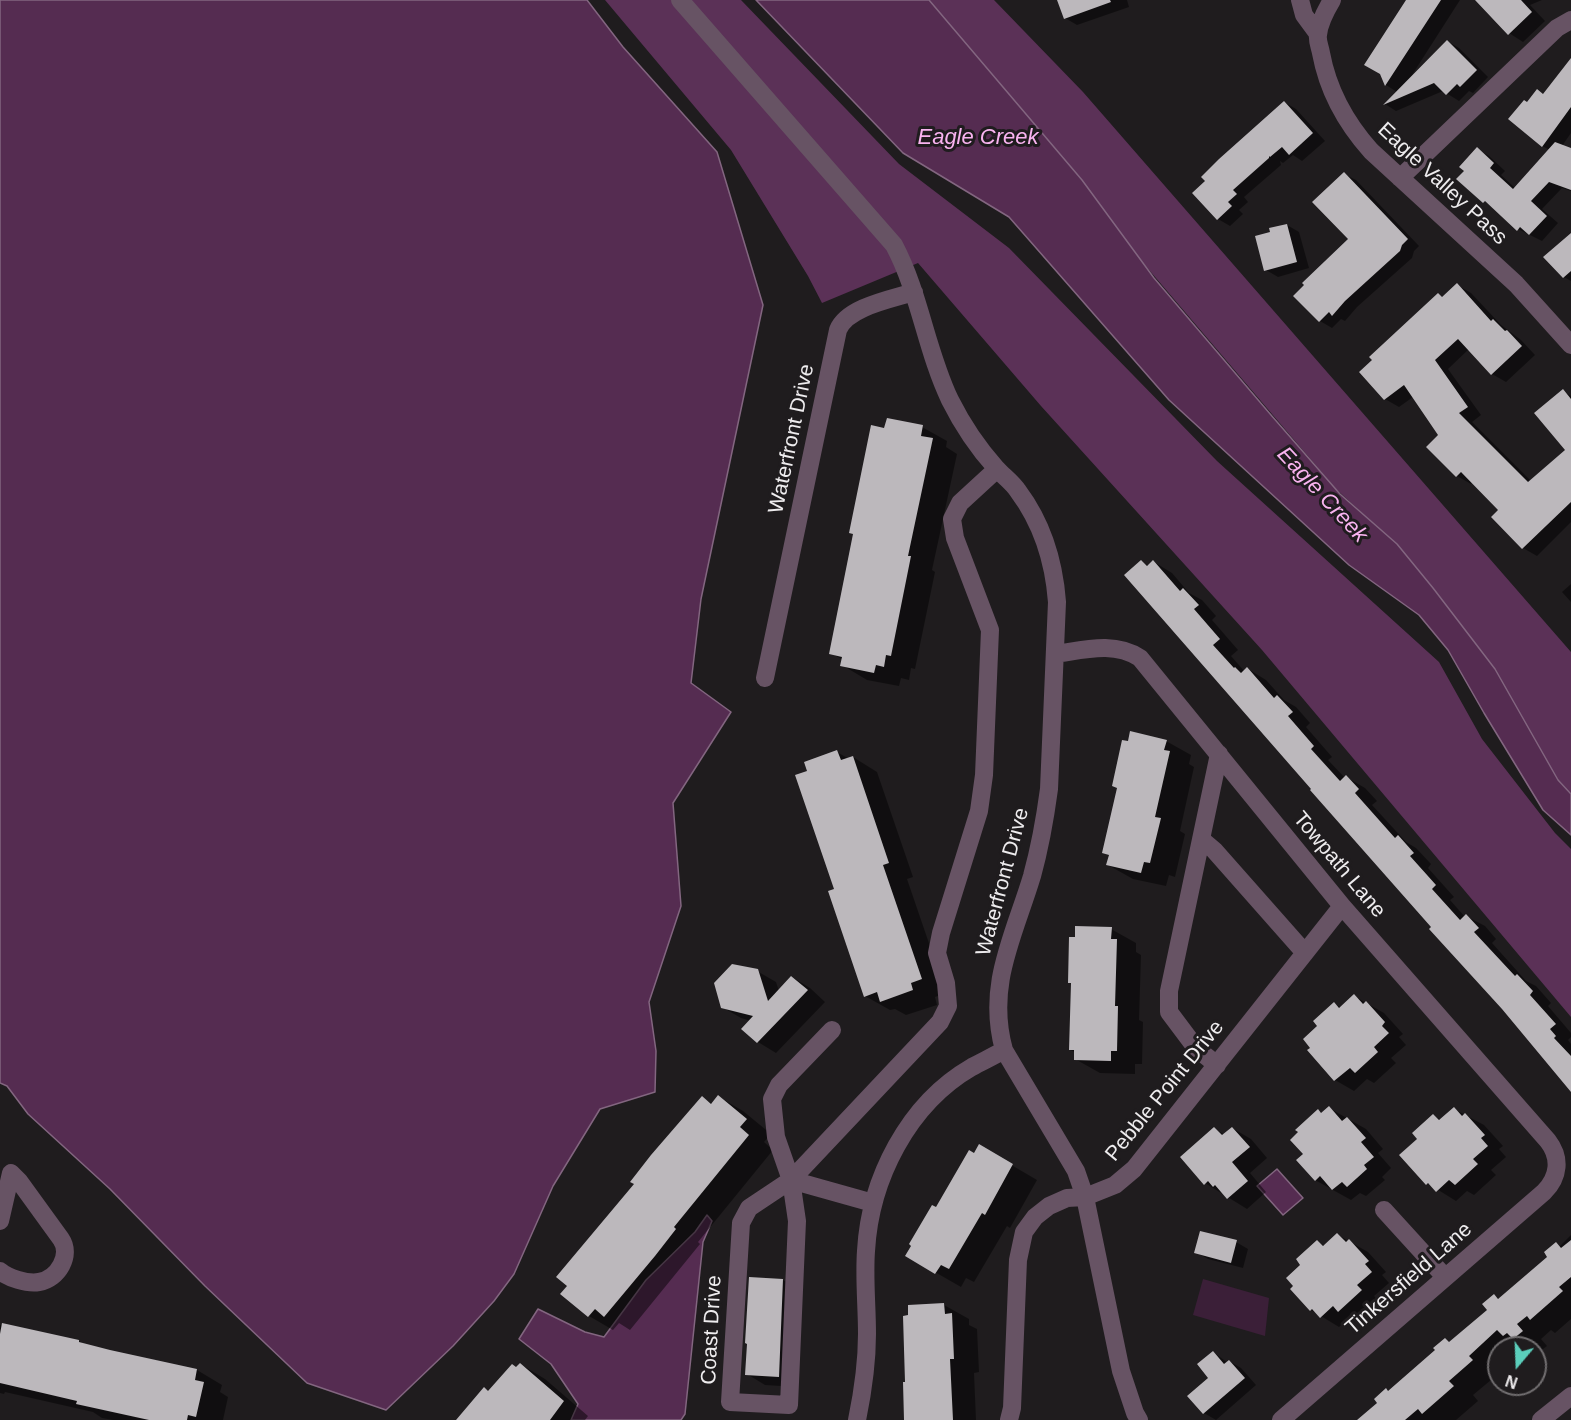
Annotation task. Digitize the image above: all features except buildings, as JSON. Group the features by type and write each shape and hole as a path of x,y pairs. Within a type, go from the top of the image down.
{"street":[{"name":"Waterfront Drive","path":"680,0 894,245 908,274 942,383 964,426 997,469 1018,491 1033,514 1047,549 1056,593 1052,762 1045,818 1032,874 1007,946 1001,974 999,1014 1004,1050 1076,1171 1085,1197 1121,1371 1134,1413 1139,1420"},
{"name":"Eagle Valley Pass","path":"1300,0 1304,15 1318,34 1324,71 1343,114 1371,151 1516,284 1571,345"},
{"path":"1318,34 1332,0"},
{"path":"1400,178 1557,28 1571,20"},
{"name":"Waterfront Drive","path":"765,678 840,325 869,306 914,292"},
{"path":"791,1180 940,1022 948,1006 946,983 937,953 941,933 979,811 984,775 990,630 955,538 952,519 960,503 997,469"},
{"name":"Towpath Lane","path":"1055,654 1100,647 1122,648 1136,655 1147,665 1342,906 1548,1141 1555,1153 1557,1166"},
{"path":"1217,1065 1196,1048 1169,1012 1169,991 1219,754"},
{"path":"1201,839 1233,871 1305,953"},
{"name":"Pebble Point Drive","path":"1009,1420 1012,1408 1017,1260 1021,1241 1029,1225 1042,1211 1067,1198 1085,1197 1115,1185 1134,1169 1342,906"},
{"path":"791,1180 776,1137 772,1099 779,1085 832,1029"},
{"path":"857,1420 866,1365 866,1253 873,1203 887,1163 916,1117 936,1096 956,1078 1004,1050"},
{"name":"Tinkersfield Lane","path":"1281,1420 1548,1188 1555,1176 1557,1166"},
{"path":"0,1221 5,1170"},
{"path":"0,1271 9,1278 40,1282 49,1279 58,1271 65,1256 64,1243 19,1181 5,1170"},
{"path":"791,1180 873,1203"},
{"name":"Coast Drive","path":"791,1180 797,1221 789,1405 730,1402 741,1223 749,1208 791,1180"},
{"path":"1384,1210 1445,1277"},
{"path":"1541,1420 1571,1396"}],"shaded area":[{"path":"605,0 741,0 899,164 1009,248 1217,461 1439,662 1482,739 1555,833 1571,849 1571,1017 1262,650 1041,406 918,263 822,303 731,150"},
{"path":"928,0 994,0 1083,92 1571,652 1571,794 1558,780 1385,534 1336,489 1138,257 1082,180"},
{"path":"1203,1279 1269,1298 1265,1336 1193,1315"}],"water":[{"path":"0,0 587,0 623,47 717,152 763,305 701,599 691,683 731,712 673,803 681,906 649,1002 656,1051 655,1092 600,1109 553,1186 514,1274 494,1301 453,1346 386,1410 307,1383 205,1286 110,1189 28,1114 7,1086 0,1083"},
{"name":"Eagle Creek","path":"756,0 929,0 1082,180 1154,278 1271,415 1340,494 1397,544 1433,588 1495,669 1558,780 1571,794 1571,835 1543,810 1448,650 1419,615 1349,565 1169,400 1009,217 903,153"},
{"path":"1277,1169 1303,1198 1283,1215 1257,1186"},
{"path":"707,1215 712,1221 703,1242 685,1414 681,1420 571,1420 578,1404 551,1364 519,1339 538,1309 585,1332 604,1337 646,1280 695,1232"}]}
